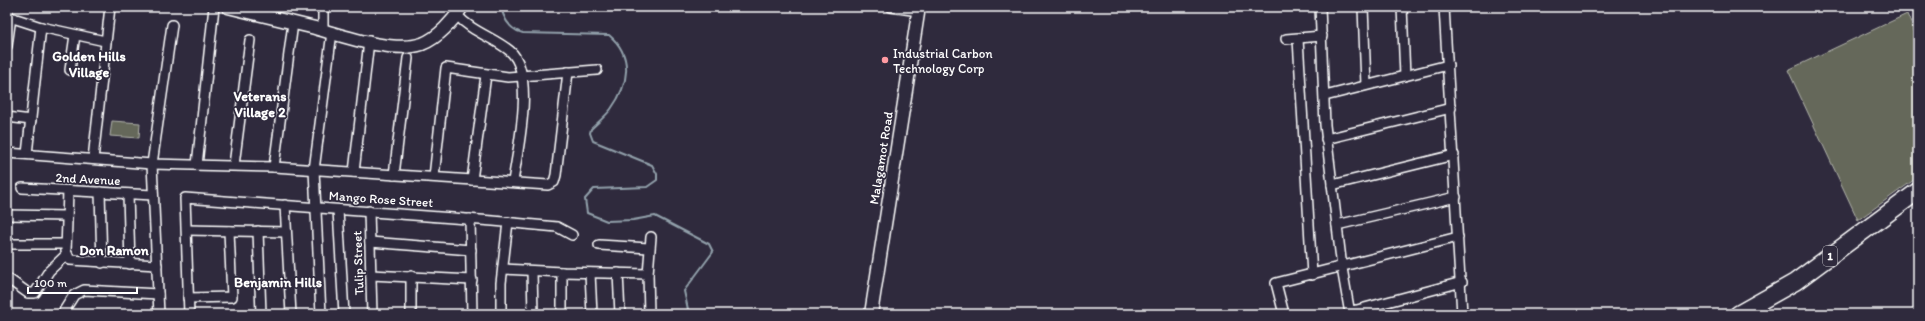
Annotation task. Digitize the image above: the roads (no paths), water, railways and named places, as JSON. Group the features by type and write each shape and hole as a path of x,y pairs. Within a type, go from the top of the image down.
{"highway":[{"name":"1","path":"1738,314 1795,282 1918,191"}],"street":[{"path":"93,159 109,7"},
{"path":"196,165 214,7"},
{"path":"228,7 395,46 422,44 440,32 459,11 468,26 512,53 522,76 525,94 514,182"},
{"path":"321,314 314,170 328,31 323,7"},
{"path":"891,7 919,9"},
{"path":"1320,7 1326,139 1342,268 1348,302 1352,310 1462,282"},
{"path":"1363,7 1366,85"},
{"path":"1402,7 1405,76"},
{"path":"1444,7 1462,282 1462,314"},
{"name":"Malagamot Road","path":"871,314 919,9"},
{"path":"7,46 9,17 41,27 106,41"},
{"path":"274,167 293,23"},
{"path":"160,314 152,164 172,25"},
{"path":"27,154 41,27"},
{"path":"70,70 75,35"},
{"path":"1286,39 1322,36"},
{"path":"1298,39 1312,275"},
{"path":"234,166 250,40"},
{"path":"354,172 369,41"},
{"path":"394,175 408,58"},
{"path":"1325,96 1448,65"},
{"path":"434,177 446,68 486,75 522,76 597,70"},
{"path":"7,153 152,164 274,167 548,185 553,184 555,180 568,72"},
{"path":"472,180 486,75"},
{"path":"1326,139 1451,108"},
{"path":"7,117 31,120"},
{"path":"1332,185 1454,156"},
{"name":"2nd Avenue","path":"22,188 153,195"},
{"path":"68,191 66,244 67,254 70,260 157,265"},
{"path":"100,192 102,263"},
{"path":"128,194 130,264"},
{"path":"1337,224 1456,197"},
{"name":"Mango Rose Street","path":"187,230 185,198 508,222 557,228 572,236"},
{"path":"285,205 291,314"},
{"path":"338,210 344,314"},
{"name":"Tulip Street","path":"369,211 372,314"},
{"path":"7,215 67,216"},
{"path":"470,219 472,314"},
{"path":"501,314 501,283 508,222"},
{"path":"189,314 187,230 286,232"},
{"path":"188,298 232,296 229,231"},
{"path":"258,231 261,314"},
{"path":"649,314 648,274 651,237"},
{"path":"1284,314 1276,283 1342,268 1458,237"},
{"path":"370,242 471,250"},
{"path":"7,244 66,244"},
{"path":"599,245 649,248"},
{"path":"7,278 28,293 35,293 49,271 67,254"},
{"path":"503,269 648,274"},
{"path":"532,271 533,314"},
{"path":"562,272 562,314"},
{"path":"590,273 592,314"},
{"path":"618,274 620,314"},
{"path":"371,275 472,280"},
{"path":"411,276 411,314"},
{"path":"62,314 74,295 84,290 158,294"}],"waterway":[{"path":"501,7 508,24 518,32 609,35 617,43 625,61 625,80 617,100 604,117 591,129 590,133 593,141 652,165 657,174 657,180 647,187 594,189 585,199 587,213 607,221 633,220 655,216 709,244 713,252 684,291 689,314"}],"place":[{"name":"Industrial Carbon Technology Corp","path":"885,60"}],"district":[{"name":"Golden Hills Village","path":"89,64"},
{"name":"Veterans Village 2","path":"260,104"},
{"name":"Don Ramon","path":"114,250"},
{"name":"Benjamin Hills","path":"278,282"}]}
